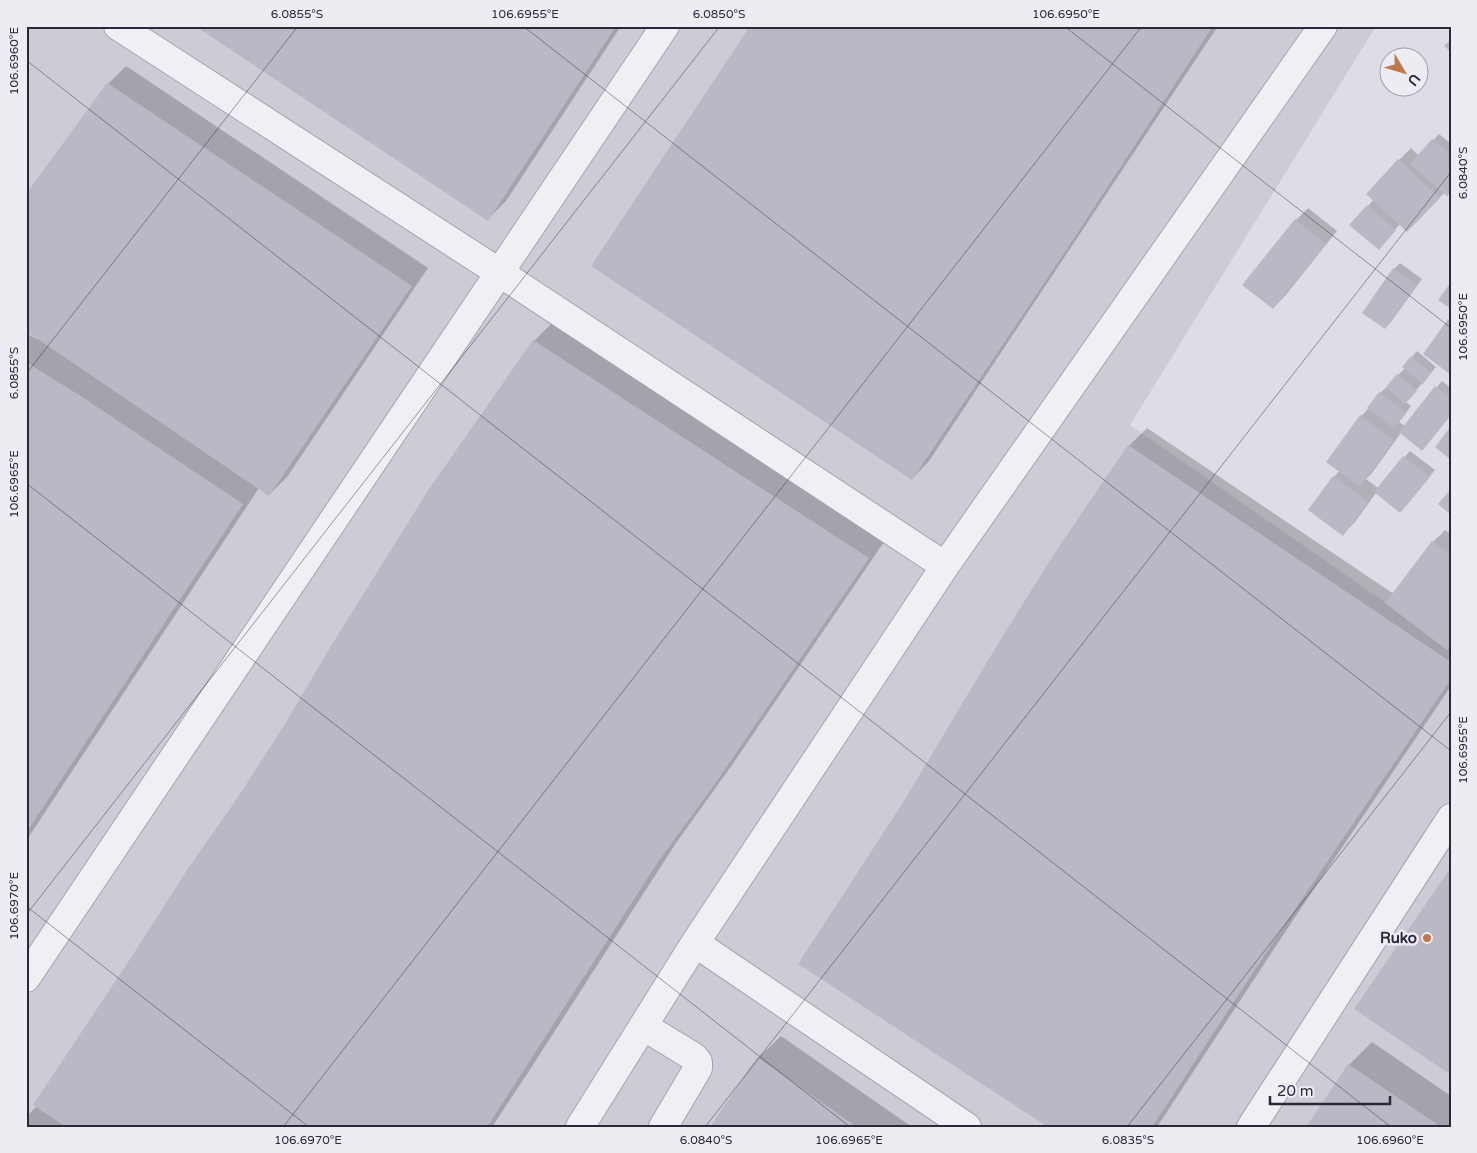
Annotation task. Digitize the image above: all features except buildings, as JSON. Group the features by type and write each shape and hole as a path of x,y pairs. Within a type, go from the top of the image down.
{"lane":[{"path":"118,26 500,273 945,566"},
{"path":"26,978 665,26"},
{"path":"580,1127 695,943 945,566 1323,26"},
{"path":"1251,1127 1451,818"},
{"path":"695,943 967,1127"},
{"path":"643,1026 694,1057 698,1062 698,1068 663,1127"}],"shaded area":[{"path":"26,26 1376,26 1130,425 1451,648 1451,1127 26,1127"}],"place":[{"name":"Ruko","path":"1427,938"}]}
